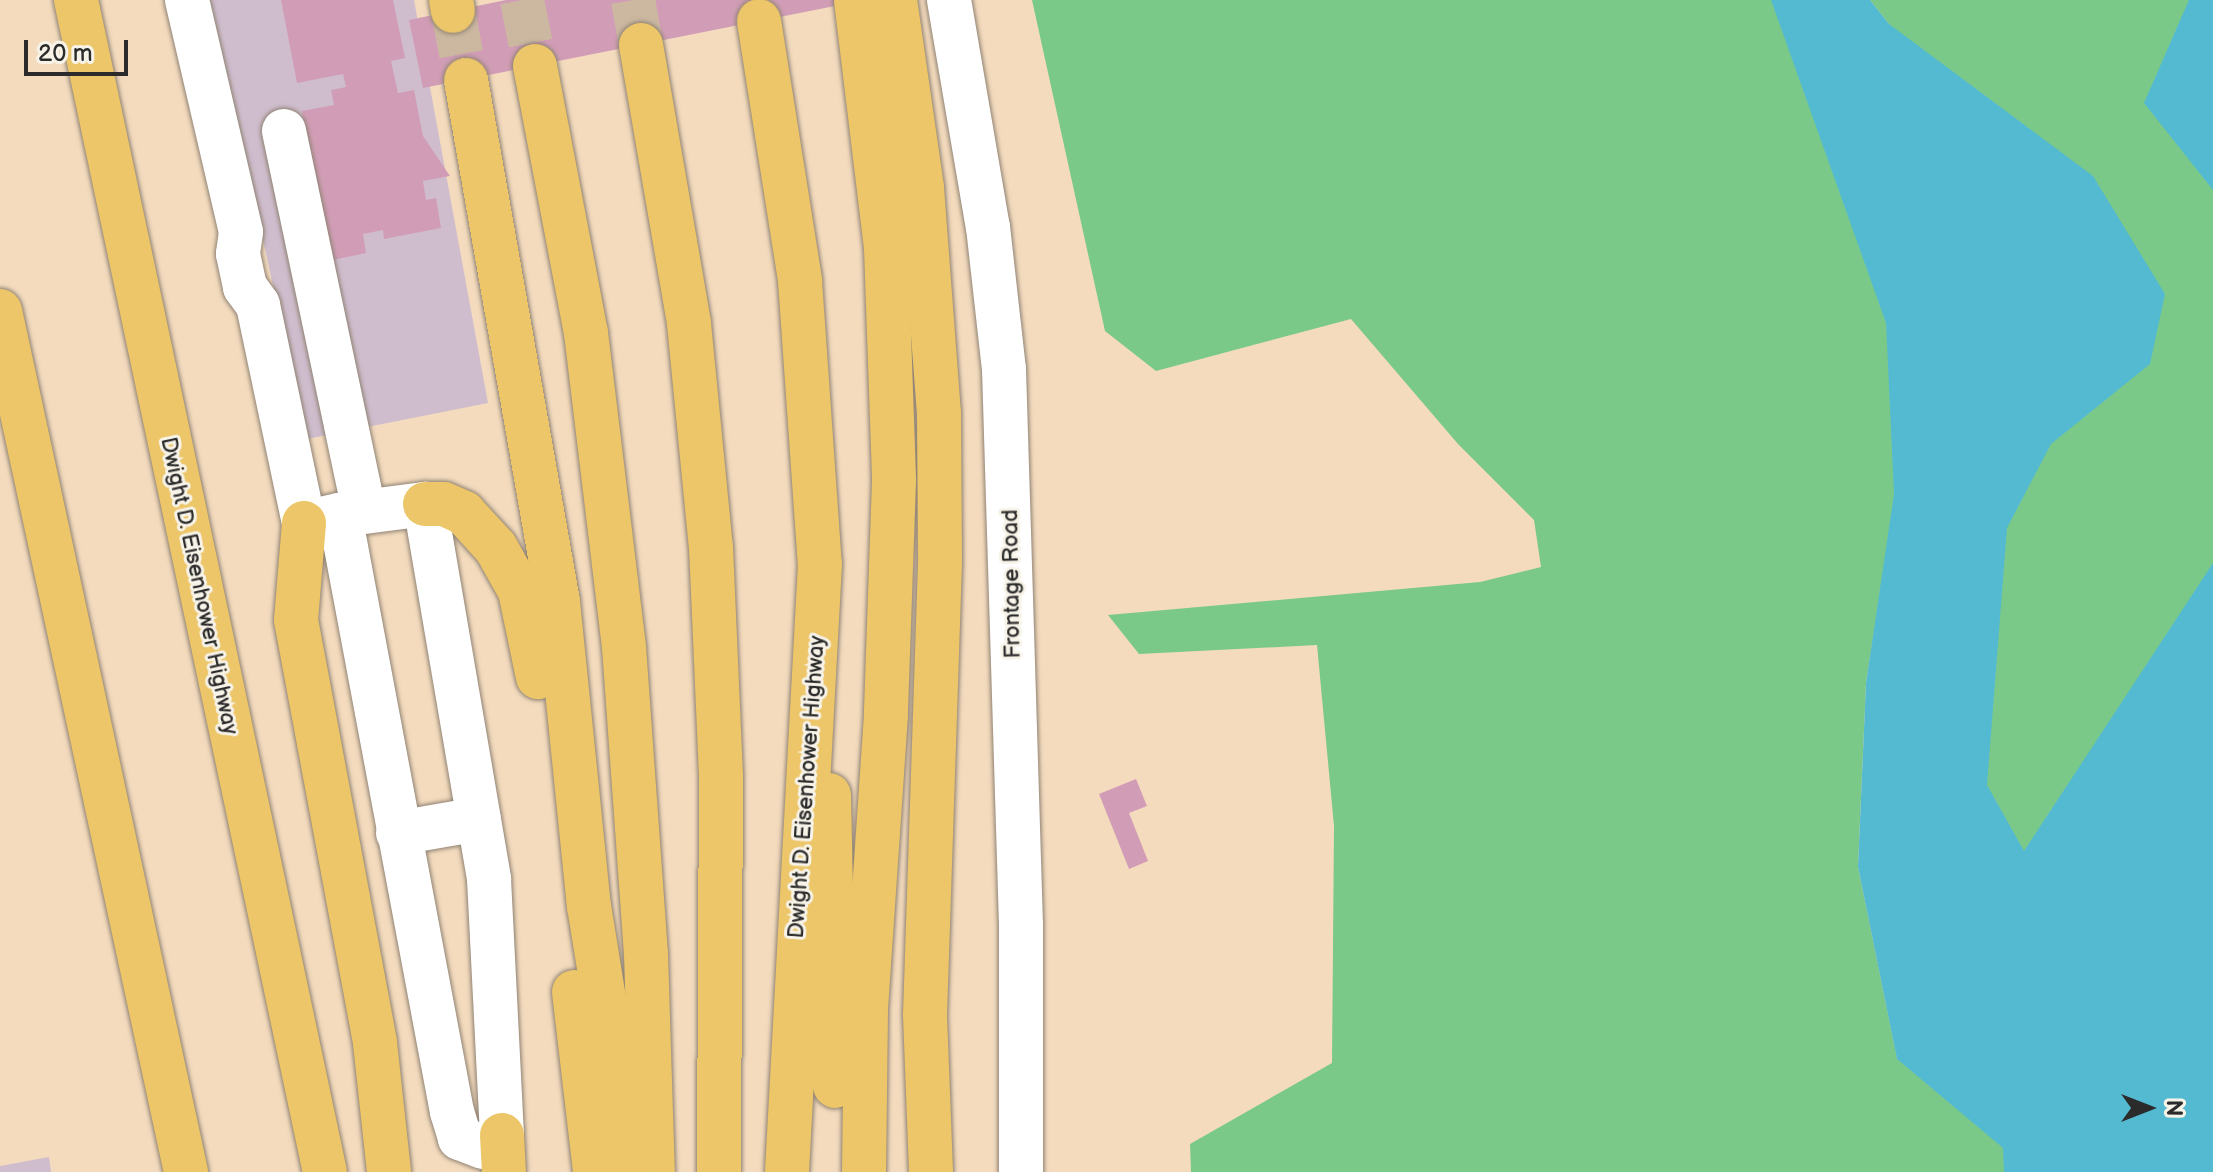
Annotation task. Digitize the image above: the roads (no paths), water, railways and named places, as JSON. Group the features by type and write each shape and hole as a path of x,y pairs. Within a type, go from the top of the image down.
{"highway":[{"name":"Dwight D. Eisenhower Highway","path":"76,0 325,1172"},
{"path":"856,0 879,167 894,436 889,661 866,1011 864,1172"},
{"path":"895,0 922,188 939,413 939,578 925,1015 931,1172"},
{"name":"Dwight D. Eisenhower Highway","path":"759,21 782,148 806,341 817,490 819,640 798,909 787,1172"},
{"path":"641,45 687,308 711,547 721,776 719,1172"},
{"path":"535,66 586,333 624,647 646,954 653,1172"},
{"path":"466,80 558,602 585,867 633,1172"},
{"path":"0,311 186,1172"},
{"path":"0,372 60,586"},
{"path":"425,504 454,507 479,526 509,569 528,615 596,1172"},
{"path":"336,516 296,620 375,1043 389,1172"},
{"path":"819,640 834,879 835,1172"},
{"path":"585,867 596,1172"}],"lane":[{"path":"187,0 241,232 238,254 245,287 258,305 336,516"},
{"name":"Frontage Road","path":"949,0 988,227 1004,369 1021,925 1021,1172"},
{"path":"284,131 336,516 460,1138 503,1154 495,953 479,819 425,504 336,516"},
{"path":"398,833 479,819"}],"water":[{"path":"1771,0 1870,0 1889,24 2093,176 2165,294 2150,364 2051,444 2007,528 1987,785 2024,851 2213,563 2213,1172 2004,1172 2003,1148 1897,1059 1858,867 1866,683 1894,494 1886,323"},
{"path":"2189,0 2213,0 2213,190 2144,103"}],"tunnel":[{"path":"522,0 535,66"},
{"path":"633,0 641,45"},
{"path":"453,11 466,80"}]}
